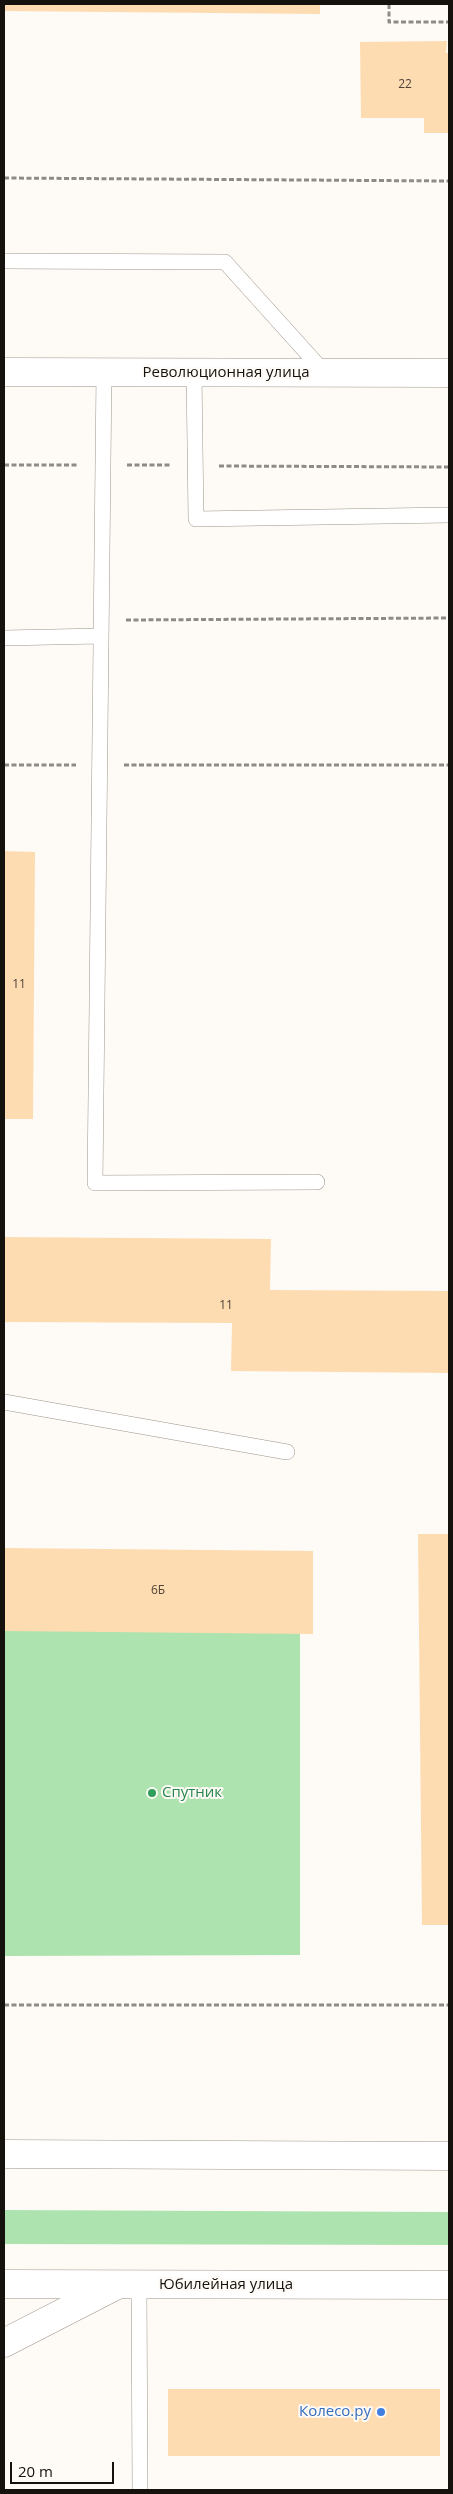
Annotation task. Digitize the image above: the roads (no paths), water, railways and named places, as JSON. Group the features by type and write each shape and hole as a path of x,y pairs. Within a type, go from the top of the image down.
{"main road":[{"name":"Революционная улица","path":"4,372 449,373"},
{"path":"4,2154 449,2156"},
{"name":"Юбилейная улица","path":"4,2284 449,2285"},
{"path":"4,2343 128,2285"}],"lane":[{"path":"4,261 225,262 325,373"},
{"path":"104,373 95,1183 317,1182"},
{"path":"194,373 196,519 449,515"},
{"path":"4,638 100,636"},
{"path":"4,1402 287,1452"},
{"path":"128,2285 140,2490"}],"place":[{"name":"Спутник","path":"152,1793"},
{"name":"Колесо.ру","path":"381,2412"}]}
